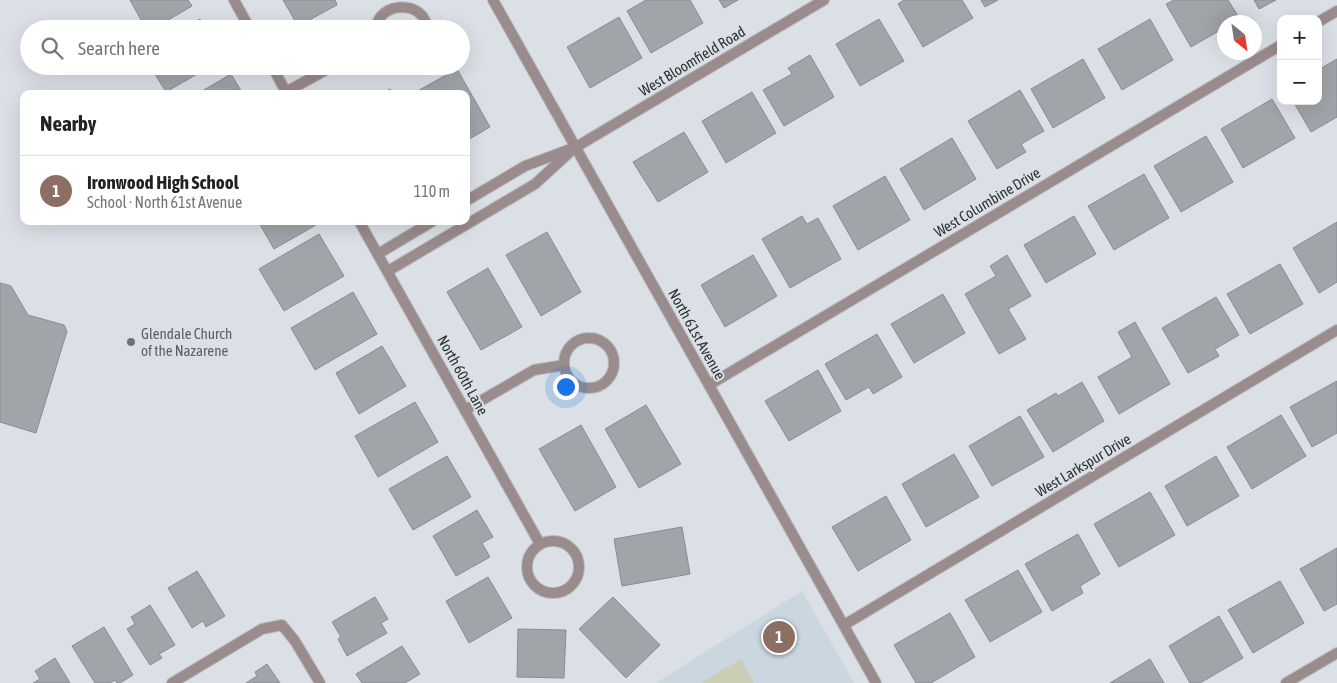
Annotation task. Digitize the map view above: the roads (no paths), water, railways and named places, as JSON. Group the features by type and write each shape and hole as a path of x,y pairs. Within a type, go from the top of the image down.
{"street":[{"path":"234,0 245,20"},
{"name":"North 61st Avenue","path":"493,0 876,683"},
{"name":"West Bloomfield Road","path":"470,199 525,166 576,147 824,0"},
{"path":"378,20 380,14 386,8 402,2 419,8 425,15 426,20"},
{"path":"1322,20 1337,11"},
{"name":"West Columbine Drive","path":"709,385 1277,47"},
{"path":"277,75 285,90"},
{"path":"292,90 317,75"},
{"name":"West Bloomfield Road","path":"470,222 535,184 576,147"},
{"name":"North 60th Lane","path":"362,225 540,544"},
{"path":"378,254 426,225"},
{"name":"West Bloomfield Road","path":"388,271 466,225"},
{"name":"West Larkspur Drive","path":"844,625 1337,330"},
{"path":"592,337 608,345 615,361 611,377 599,387 591,389 576,385 565,372 564,365 569,348 575,342 592,337"},
{"path":"465,410 534,370 564,365"},
{"path":"548,541 564,543 575,554 578,570 576,578 565,589 547,592 532,583 527,566 533,550 540,544 548,541"},
{"path":"172,683 262,629 282,625 295,641 320,683"},
{"path":"1286,683 1337,653"}],"place":[{"name":"Glendale Church of the Nazarene","path":"131,342"},
{"name":"Ironwood High School","path":"779,637"}]}
